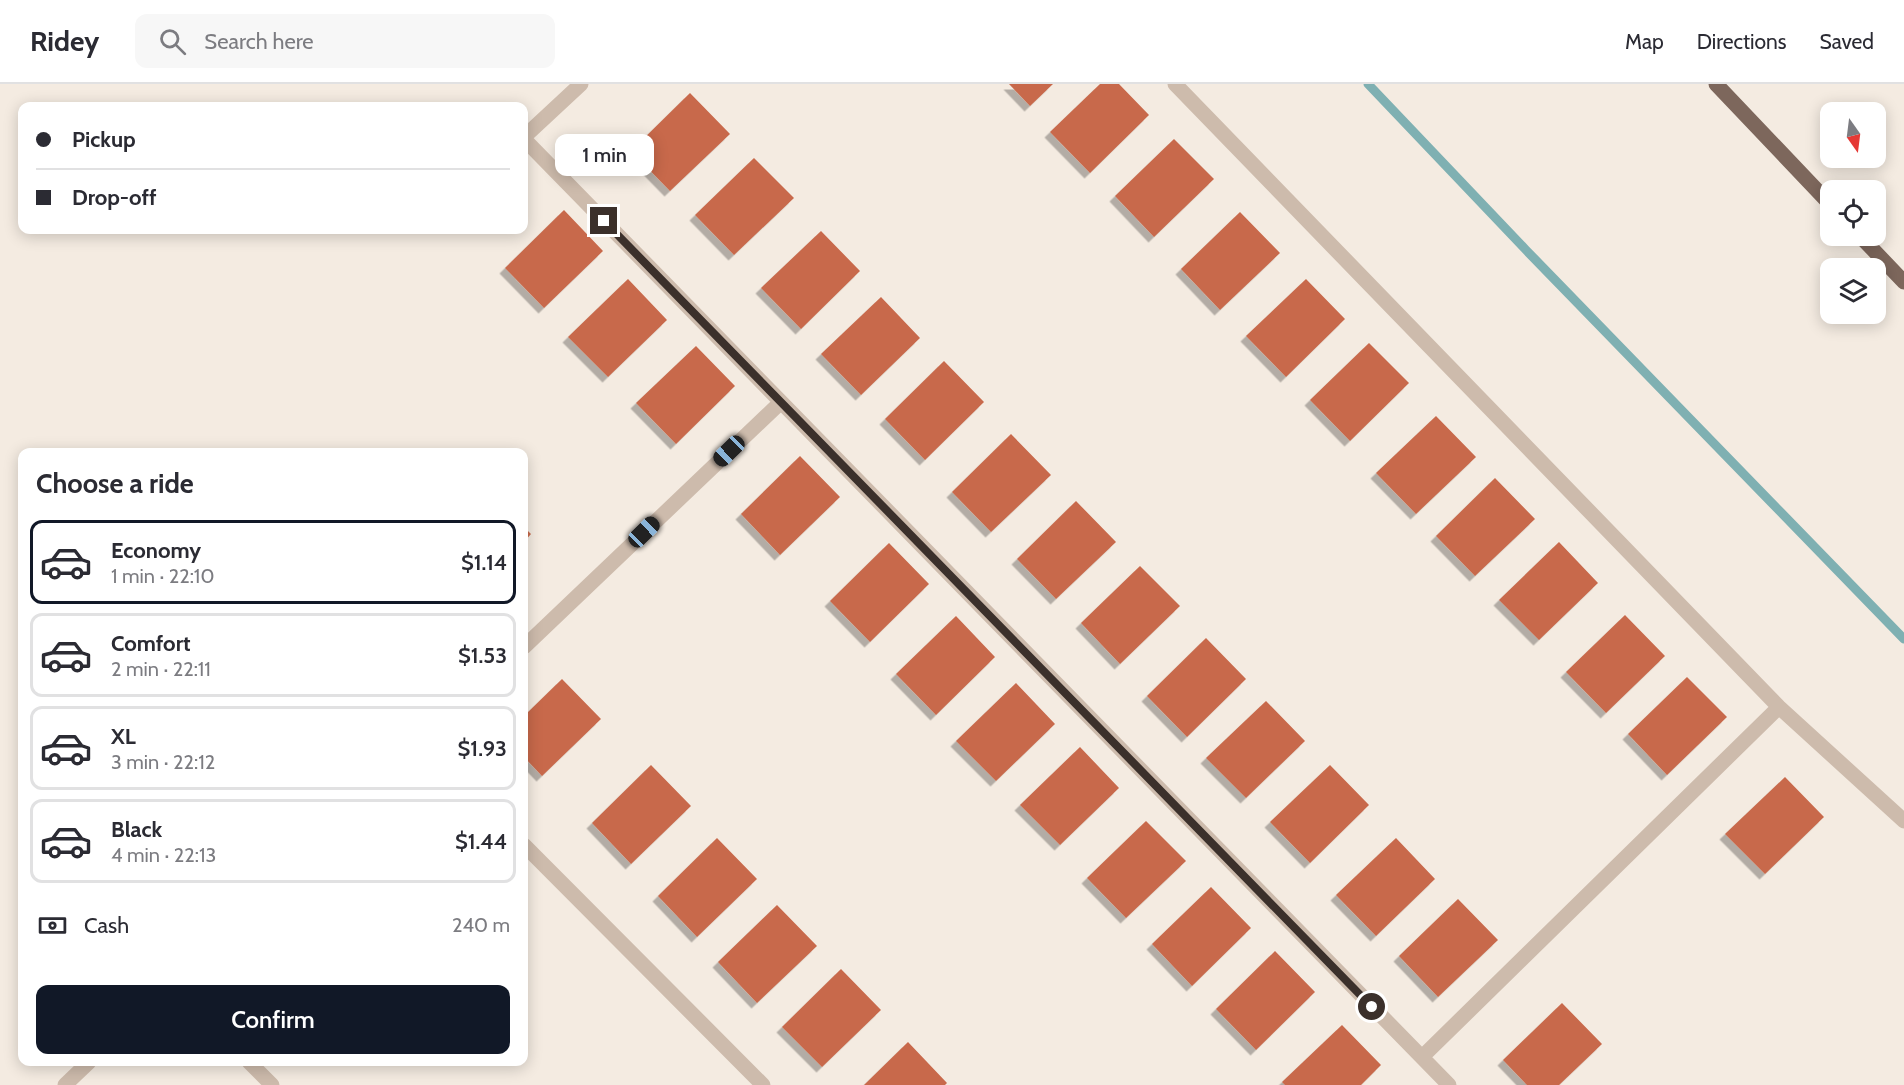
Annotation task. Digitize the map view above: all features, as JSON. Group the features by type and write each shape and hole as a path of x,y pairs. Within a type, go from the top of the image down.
{"main road":[{"path":"1716,84 1820,193"},
{"path":"1870,246 1904,282"}],"street":[{"path":"528,134 581,84"},
{"path":"1175,84 1779,707 1904,821"},
{"path":"528,142 1449,1085"},
{"path":"528,643 781,402"},
{"path":"1422,1057 1779,707"},
{"path":"528,849 763,1085"},
{"path":"64,1085 85,1066"},
{"path":"253,1066 272,1085"}],"building":[{"path":"1009,84 1053,84 1030,106"},
{"path":"1100,84 1119,84 1149,115 1090,173 1050,132"},
{"path":"690,93 730,134 670,191 631,151"},
{"path":"1174,139 1214,179 1154,237 1115,196"},
{"path":"754,158 794,198 734,255 695,215"},
{"path":"564,210 603,251 544,308 505,268"},
{"path":"1240,212 1280,253 1220,310 1181,269"},
{"path":"821,231 860,271 801,329 761,288"},
{"path":"628,279 667,320 608,377 568,337"},
{"path":"1306,279 1345,319 1286,377 1246,336"},
{"path":"881,297 920,338 861,395 821,354"},
{"path":"1369,343 1409,383 1350,441 1310,400"},
{"path":"696,346 735,386 676,444 636,403"},
{"path":"944,361 984,402 925,460 885,419"},
{"path":"1436,416 1476,457 1416,514 1376,473"},
{"path":"1011,434 1051,475 991,532 952,492"},
{"path":"800,456 840,497 780,555 741,514"},
{"path":"1495,478 1535,519 1475,576 1436,536"},
{"path":"1076,501 1116,542 1056,599 1017,559"},
{"path":"1559,542 1598,583 1539,640 1499,600"},
{"path":"889,543 929,584 870,642 830,601"},
{"path":"1140,566 1180,606 1120,664 1081,623"},
{"path":"1625,615 1665,656 1606,713 1566,672"},
{"path":"956,616 995,657 936,715 896,674"},
{"path":"1206,638 1246,679 1187,737 1147,696"},
{"path":"1687,677 1727,717 1667,775 1628,734"},
{"path":"562,679 601,719 542,776 528,761 528,712"},
{"path":"1016,683 1055,724 996,781 956,741"},
{"path":"1266,701 1305,741 1246,798 1206,758"},
{"path":"1080,747 1119,788 1060,845 1020,805"},
{"path":"651,765 691,806 631,864 592,823"},
{"path":"1330,765 1369,805 1310,863 1270,822"},
{"path":"1785,777 1824,817 1765,874 1725,834"},
{"path":"1146,821 1186,861 1126,918 1087,878"},
{"path":"717,838 757,879 697,937 658,896"},
{"path":"1396,838 1435,879 1376,936 1336,895"},
{"path":"1211,887 1251,928 1192,986 1152,944"},
{"path":"1458,899 1498,940 1438,997 1399,956"},
{"path":"777,905 817,946 757,1003 718,962"},
{"path":"1275,951 1315,992 1256,1050 1216,1009"},
{"path":"841,969 881,1010 822,1067 782,1027"},
{"path":"1562,1003 1602,1044 1559,1085 1527,1085 1503,1060"},
{"path":"1342,1025 1381,1065 1361,1085 1285,1085 1282,1082"},
{"path":"908,1042 947,1083 945,1085 864,1085"}],"waterway":[{"path":"1368,84 1904,639"}],"route":[{"path":"604,221 1372,1007"}]}
